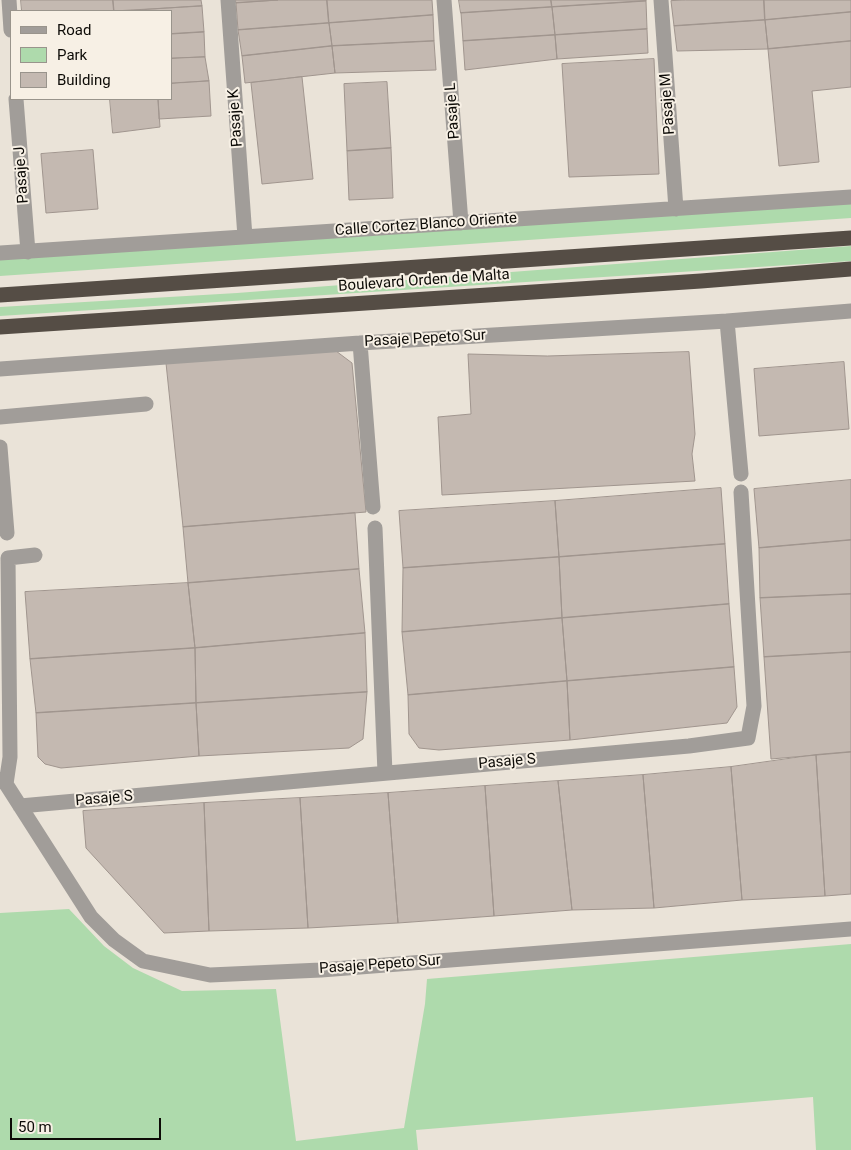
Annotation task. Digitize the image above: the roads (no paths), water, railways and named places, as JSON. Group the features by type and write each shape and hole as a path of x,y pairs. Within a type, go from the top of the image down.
{"highway":[{"name":"Boulevard Orden de Malta","path":"0,295 851,238"},
{"name":"Boulevard Orden de Malta","path":"0,327 851,269"}],"street":[{"path":"9,0 10,15"},
{"name":"Pasaje K","path":"228,0 245,237"},
{"name":"Pasaje L","path":"444,0 461,223"},
{"name":"Pasaje M","path":"661,0 676,209"},
{"name":"Pasaje J","path":"16,100 28,252"},
{"name":"Calle Cortez Blanco Oriente","path":"0,254 851,196"},
{"name":"Pasaje Pepeto Sur","path":"0,369 360,343 851,312"},
{"path":"727,321 741,474"},
{"path":"360,343 373,507"},
{"path":"0,417 146,404"},
{"path":"0,447 7,533"},
{"name":"Pasaje S","path":"20,806 689,746 748,738 754,706 741,492"},
{"path":"376,528 385,773"},
{"path":"3,782 10,757 4,558 36,555"},
{"name":"Pasaje Pepeto Sur","path":"3,782 91,917 114,940 144,962 210,975 320,970 851,929"}]}
